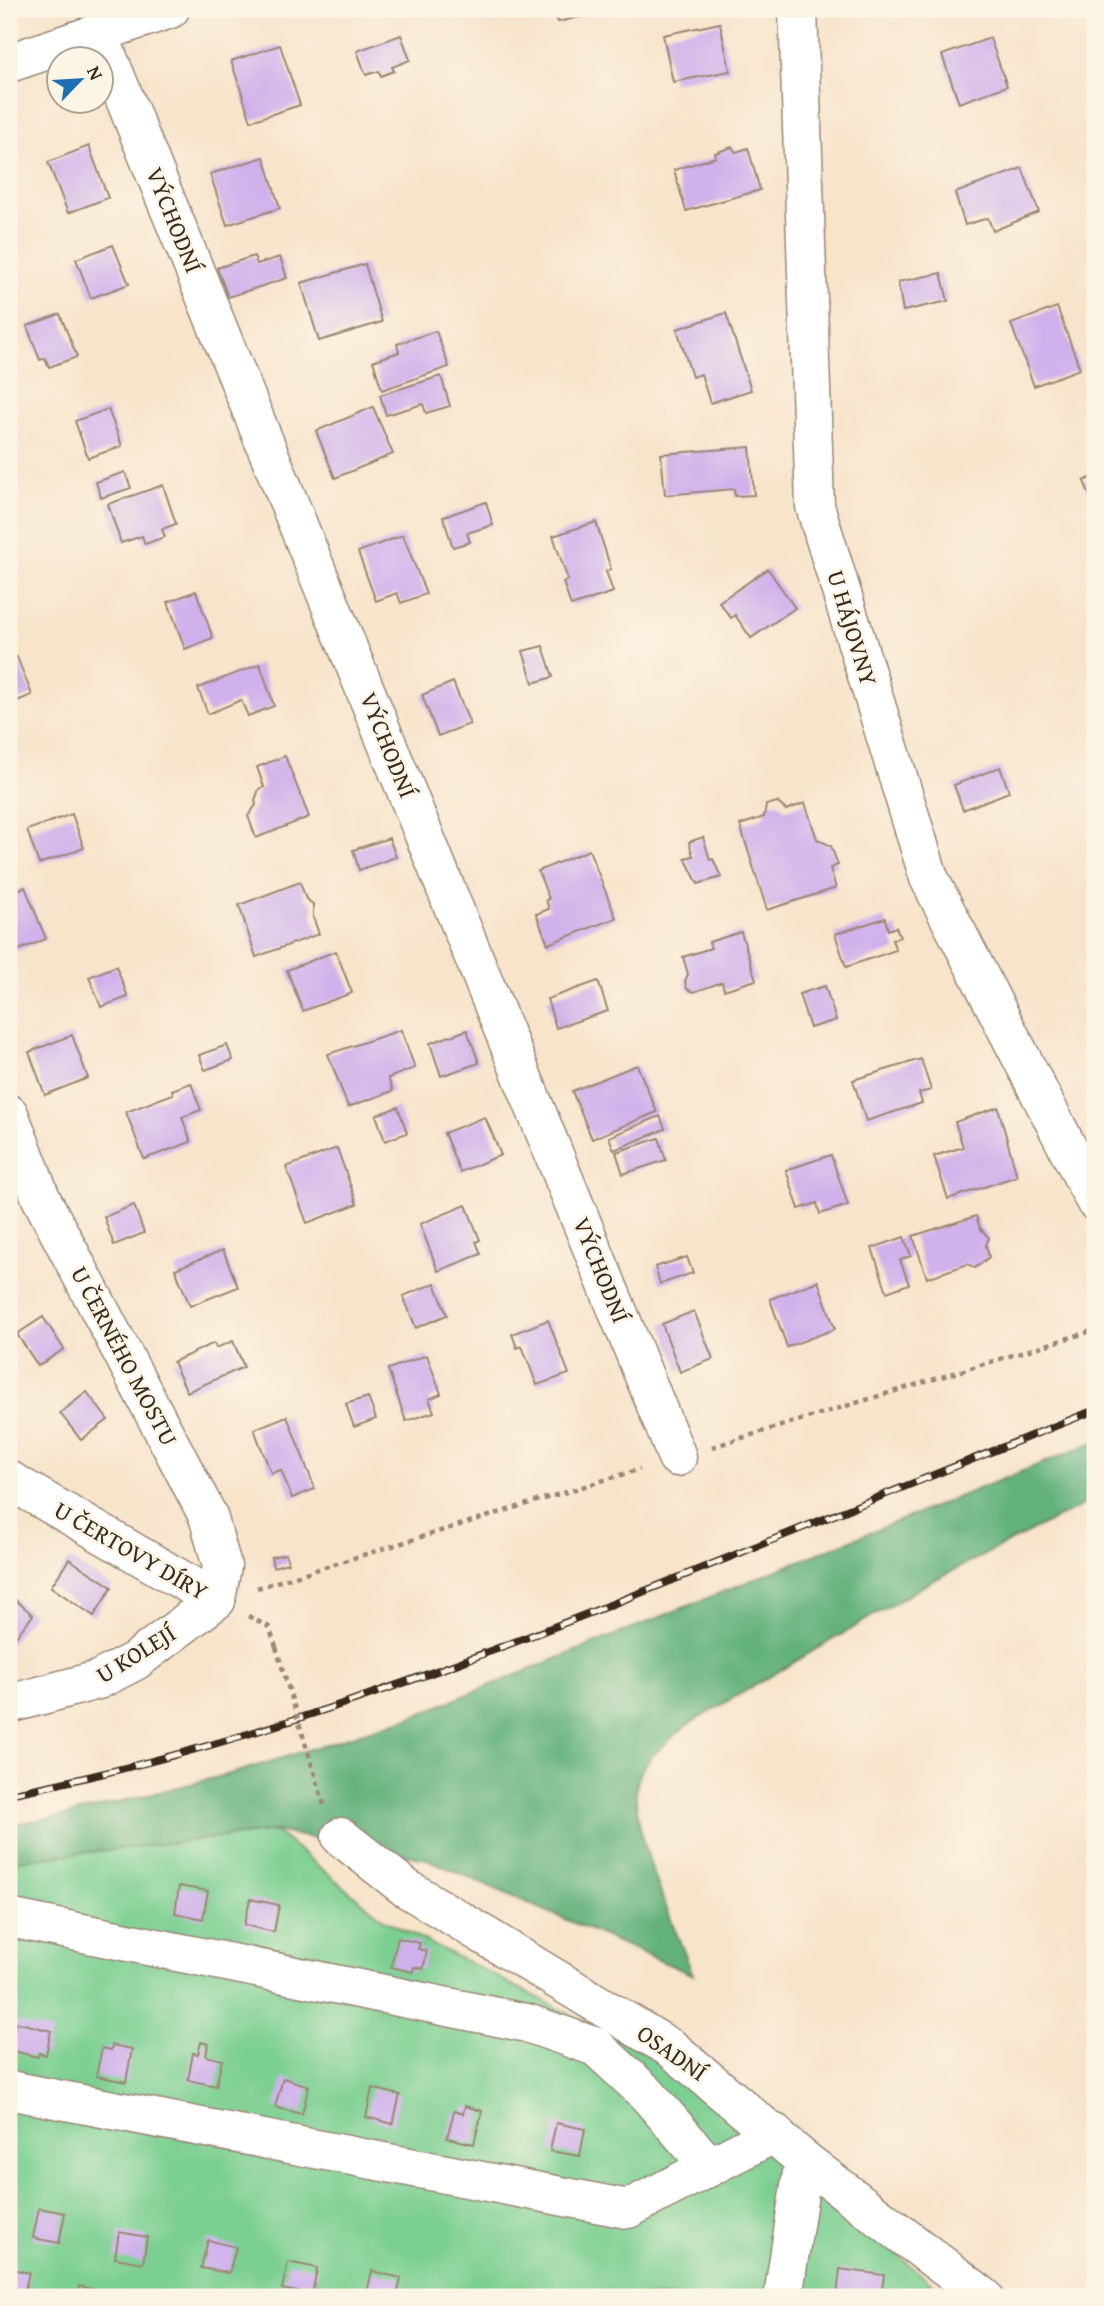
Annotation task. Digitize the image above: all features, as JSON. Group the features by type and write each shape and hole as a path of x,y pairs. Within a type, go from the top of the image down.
{"street":[{"path":"9,62 170,9"},
{"name":"U HÁJOVNY","path":"798,9 815,506 929,878 1095,1201"},
{"name":"VÝCHODNÍ","path":"98,33 677,1457"},
{"name":"U ČERNÉHO MOSTU","path":"9,1114 41,1198 208,1516 222,1566 216,1600"},
{"name":"U ČERTOVY DÍRY","path":"9,1480 216,1600"},
{"name":"U KOLEJÍ","path":"9,1704 98,1680 135,1661 216,1600"},
{"name":"OSADNÍ","path":"333,1823 405,1888 672,2049 804,2160 984,2297"},
{"path":"9,1918 527,2023 596,2047 647,2094 710,2167"},
{"path":"9,2090 628,2209 775,2133"},
{"path":"783,2297 804,2160"}],"path":[{"path":"276,1647 333,1823"}],"green space":[{"path":"1095,1442 1095,1499 932,1581 684,1727 646,1764 638,1779 636,1798 645,1848 693,1975 427,1859 275,1831 9,1861 9,1825 72,1814 234,1773 409,1718"},
{"path":"275,1831 386,1921 673,2066 948,2297 9,2297 9,1861"}],"building":[{"path":"553,9 600,9 601,12 558,22"},
{"path":"720,23 730,71 673,82 663,35"},
{"path":"401,35 410,60 392,67 394,71 381,76 379,71 366,75 357,51"},
{"path":"990,38 1007,86 959,103 942,55"},
{"path":"280,45 300,105 251,121 231,61"},
{"path":"89,146 108,198 68,213 48,162"},
{"path":"732,147 736,152 748,148 760,190 686,211 674,170 716,157 715,153"},
{"path":"264,157 280,208 227,225 210,174"},
{"path":"1022,168 1039,212 993,231 988,218 965,225 955,193"},
{"path":"113,245 129,284 91,298 76,259"},
{"path":"254,256 257,264 280,257 287,278 228,297 217,268"},
{"path":"365,264 382,322 319,341 301,283"},
{"path":"941,273 948,301 903,311 898,282"},
{"path":"1057,307 1080,369 1034,386 1011,324"},
{"path":"726,313 751,390 710,403 701,374 692,377 677,329"},
{"path":"60,314 77,357 49,367 45,358 40,360 27,326"},
{"path":"436,331 449,367 382,390 373,361 399,352 397,344"},
{"path":"441,376 450,406 426,413 423,404 386,415 380,395"},
{"path":"373,407 393,454 335,478 316,431"},
{"path":"108,409 122,446 88,458 75,421"},
{"path":"750,447 754,495 735,496 734,489 665,495 661,454"},
{"path":"125,472 131,488 101,498 96,482"},
{"path":"1095,476 1095,509 1084,481"},
{"path":"163,485 176,524 162,529 165,537 145,544 142,536 121,543 108,504"},
{"path":"486,502 493,525 467,533 470,542 453,547 443,517"},
{"path":"596,522 611,569 606,571 613,592 571,606 563,582 568,580 553,536"},
{"path":"403,535 426,594 401,603 397,593 376,601 358,552"},
{"path":"768,569 795,608 751,638 735,615 731,618 719,602"},
{"path":"196,591 213,638 185,649 168,602"},
{"path":"543,646 553,677 533,683 523,651"},
{"path":"17,657 32,695 12,703 14,709 9,711 9,660"},
{"path":"260,664 274,706 248,716 241,700 208,714 198,688"},
{"path":"453,682 470,724 438,736 422,695"},
{"path":"285,756 309,817 256,838 248,816 256,805 259,789 264,787 257,767"},
{"path":"1000,767 1009,792 963,810 954,785"},
{"path":"777,802 786,810 805,803 817,839 831,846 838,865 830,868 836,888 767,910 740,825 764,817 766,805"},
{"path":"72,814 84,848 39,864 27,830"},
{"path":"703,837 710,860 713,859 721,877 698,884 685,858 693,856 689,842"},
{"path":"389,838 396,857 359,870 353,850"},
{"path":"589,850 616,918 548,944 536,914 549,909 546,900 549,899 538,871"},
{"path":"300,882 306,899 313,904 313,917 319,934 256,957 239,905"},
{"path":"25,887 46,939 9,954 9,893"},
{"path":"885,918 888,930 896,927 900,937 892,940 896,950 846,967 835,934"},
{"path":"741,932 756,980 724,990 722,982 694,992 687,989 685,981 688,974 683,957 711,948 709,942"},
{"path":"336,951 352,993 303,1011 287,970"},
{"path":"116,966 128,997 101,1007 89,977"},
{"path":"598,981 608,1011 556,1028 547,999"},
{"path":"825,986 836,1020 810,1028 799,994"},
{"path":"401,1030 415,1068 388,1078 393,1091 348,1107 328,1054"},
{"path":"467,1030 479,1063 441,1076 430,1043"},
{"path":"72,1035 88,1078 45,1095 29,1052"},
{"path":"227,1045 233,1060 205,1070 199,1055"},
{"path":"921,1059 931,1090 919,1093 922,1103 866,1121 853,1080"},
{"path":"637,1065 657,1112 592,1139 572,1091"},
{"path":"191,1083 201,1110 182,1117 191,1142 144,1159 126,1112 173,1094 172,1090"},
{"path":"398,1107 407,1133 385,1141 376,1115"},
{"path":"998,1107 1017,1176 948,1199 934,1156 963,1147 955,1122"},
{"path":"660,1116 665,1129 614,1150 609,1137"},
{"path":"485,1117 501,1155 460,1172 444,1133"},
{"path":"659,1138 666,1160 623,1174 616,1152"},
{"path":"337,1148 357,1204 307,1223 286,1167"},
{"path":"831,1155 848,1205 820,1214 817,1203 799,1209 786,1170"},
{"path":"134,1205 144,1233 114,1245 104,1217"},
{"path":"466,1205 480,1240 476,1242 481,1254 438,1271 420,1224"},
{"path":"976,1216 980,1228 989,1238 986,1245 989,1257 975,1268 968,1264 927,1278 913,1236"},
{"path":"904,1237 911,1256 900,1260 909,1284 887,1292 872,1248"},
{"path":"223,1250 238,1287 190,1306 175,1269"},
{"path":"687,1257 693,1273 660,1284 655,1267"},
{"path":"818,1281 835,1329 787,1347 770,1299"},
{"path":"435,1283 447,1315 416,1328 403,1296"},
{"path":"694,1311 713,1359 680,1372 662,1324"},
{"path":"43,1317 64,1349 38,1366 17,1334"},
{"path":"548,1320 569,1374 537,1385 522,1346 517,1348 512,1334"},
{"path":"233,1341 244,1367 187,1392 173,1362 214,1343 216,1348"},
{"path":"427,1355 441,1394 429,1399 434,1412 406,1421 388,1369"},
{"path":"87,1392 108,1420 81,1440 60,1413"},
{"path":"368,1397 376,1419 354,1427 346,1404"},
{"path":"287,1416 315,1489 292,1498 281,1470 271,1473 254,1429"},
{"path":"286,1554 288,1563 273,1567 271,1557"},
{"path":"69,1559 112,1587 94,1616 51,1587"},
{"path":"9,1594 33,1615 9,1645"},
{"path":"179,1886 208,1891 203,1919 175,1913"},
{"path":"250,1899 279,1905 274,1932 244,1925"},
{"path":"398,1938 420,1943 418,1949 427,1951 423,1969 414,1967 413,1972 391,1967"},
{"path":"16,2022 51,2031 46,2055 39,2053 38,2057 9,2050"},
{"path":"201,2042 208,2044 206,2056 222,2060 216,2086 188,2080 193,2053 198,2054"},
{"path":"112,2045 132,2049 126,2082 96,2076 102,2048 111,2050"},
{"path":"283,2078 309,2086 302,2114 275,2107"},
{"path":"372,2088 400,2095 393,2124 366,2117"},
{"path":"465,2106 482,2111 474,2144 447,2138 454,2111 463,2114"},
{"path":"556,2123 585,2129 580,2156 550,2151"},
{"path":"39,2208 65,2213 59,2243 33,2238"},
{"path":"119,2232 147,2237 143,2263 115,2258"},
{"path":"208,2240 236,2247 229,2273 201,2268"},
{"path":"288,2262 317,2268 312,2295 282,2289"},
{"path":"9,2268 29,2273 23,2297 9,2295"},
{"path":"840,2269 884,2275 881,2297 837,2297"},
{"path":"372,2271 401,2278 397,2297 366,2297"},
{"path":"79,2286 109,2293 108,2297 77,2297"}],"railway":[{"path":"9,1794 179,1754 262,1730 426,1675 589,1613 1095,1410"}]}
